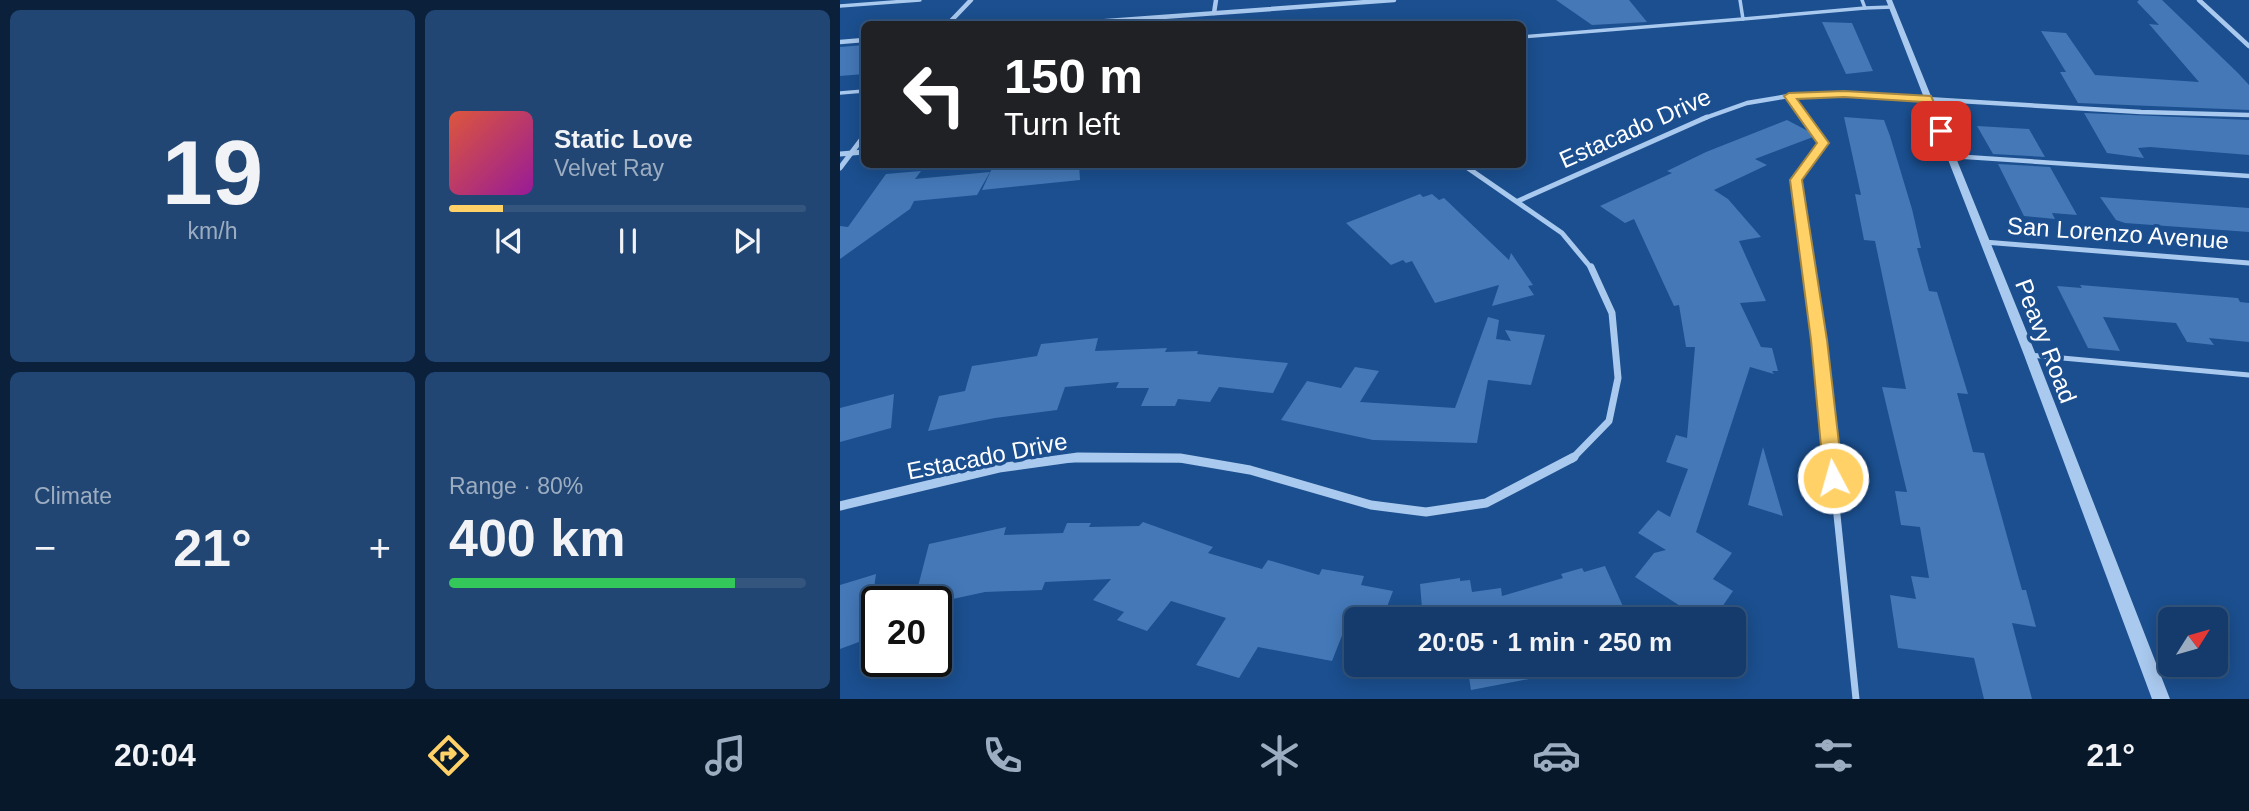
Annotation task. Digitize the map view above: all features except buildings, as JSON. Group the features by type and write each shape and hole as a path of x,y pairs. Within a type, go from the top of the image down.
{"street":[{"path":"951,21 971,0"},
{"path":"1214,13 1216,0"},
{"path":"1106,21 1394,0"},
{"path":"2199,0 2249,46"},
{"name":"Peavy Road","path":"1891,4 2030,355 2161,699"},
{"path":"840,42 861,40"},
{"name":"Estacado Drive","path":"840,506 999,468 1078,457 1180,458 1250,470 1371,505 1426,512 1486,503 1571,460 1609,421 1618,378 1612,313 1589,263 1562,233 1518,201 1685,125 1747,103 1789,96 1844,94 2249,116"},
{"path":"840,167 861,140"},
{"path":"840,154 861,152"},
{"path":"1468,168 1518,201"},
{"name":"San Lorenzo Avenue","path":"1984,242 2249,262"}],"lane":[{"path":"840,6 850,0"},
{"path":"840,6 920,0"},
{"path":"1740,0 1743,19"},
{"path":"1862,0 1865,8"},
{"path":"1526,37 1891,4"},
{"path":"840,93 861,91"},
{"path":"1789,96 1823,143 1796,180 1819,340 1856,699"},
{"path":"1951,156 2249,176"},
{"path":"2030,355 2249,375"}],"route":[{"path":"1833,478 1819,340 1796,180 1823,143 1789,96 1844,94 1927,99 1941,131"}]}
